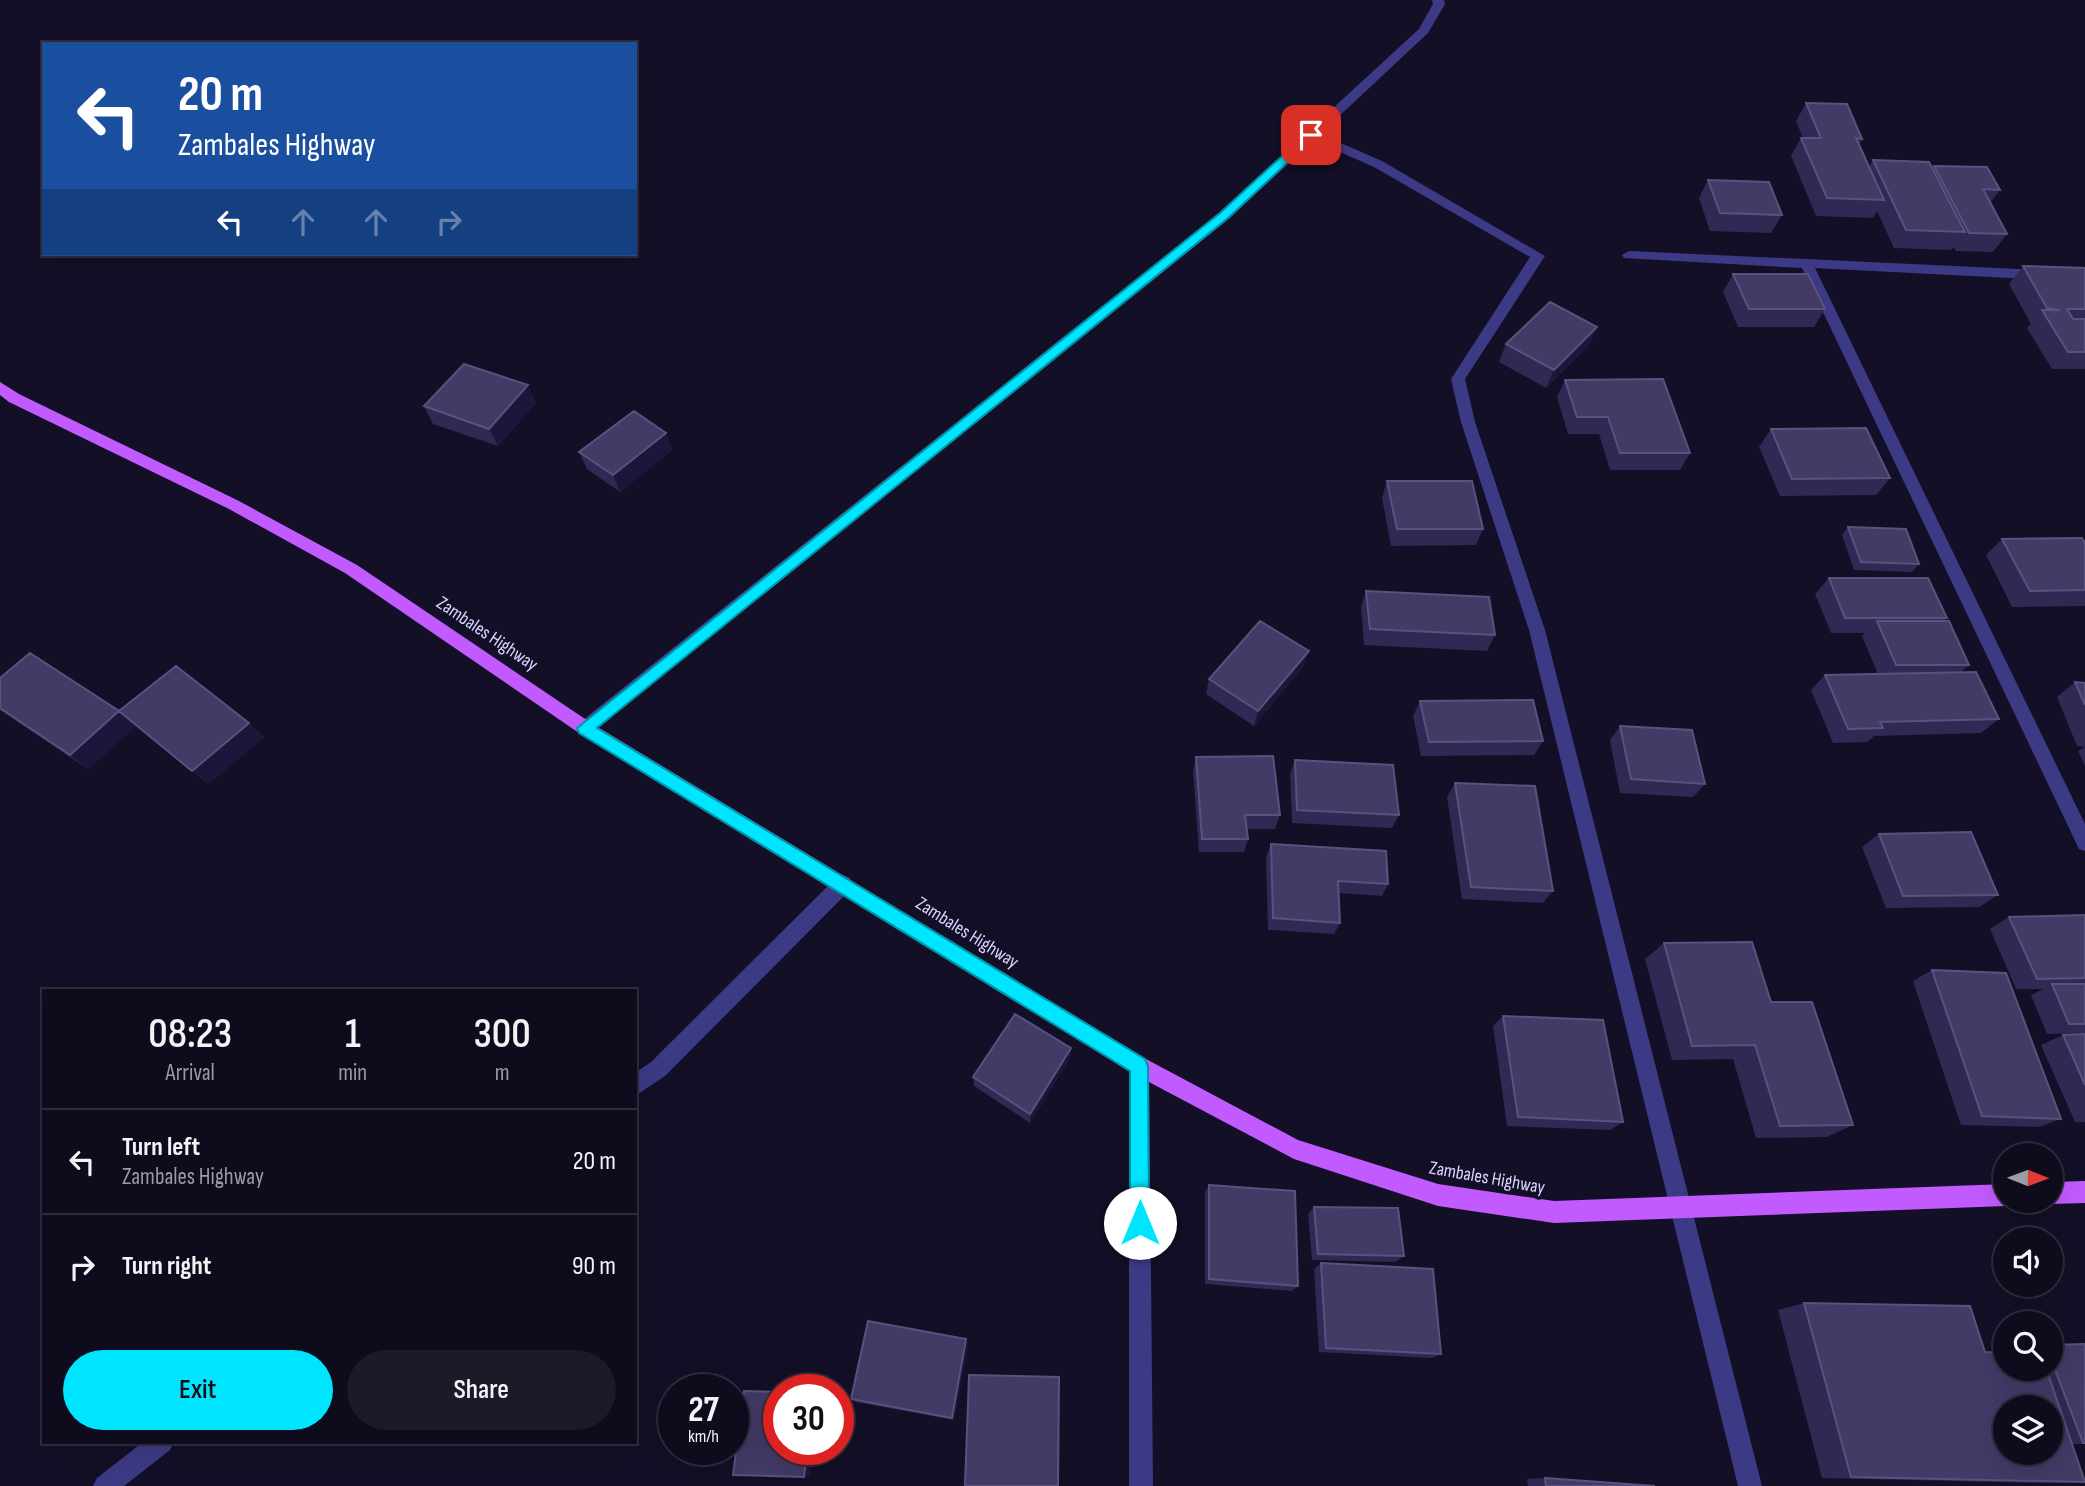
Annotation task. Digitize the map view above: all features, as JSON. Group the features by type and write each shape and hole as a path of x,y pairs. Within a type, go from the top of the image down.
{"main road":[{"name":"Zambales Highway","path":"0,387 14,398 234,505 351,569 585,728 1139,1066 1294,1149 1438,1195 1553,1212 1993,1195"},
{"path":"2063,1193 2085,1192"}],"street":[{"path":"585,728 1224,216 1424,31 1439,4 1438,0"},
{"path":"1311,135 1378,164 1538,256 1458,379 1468,422 1536,630 1749,1486"},
{"path":"1629,255 2085,276"},
{"path":"1806,263 2085,843"},
{"path":"637,1085 658,1069 843,884"},
{"path":"1139,1066 1141,1486"},
{"path":"105,1486 159,1444"}],"building":[{"path":"1806,103 1847,104 1862,139 1856,138 1884,200 1827,198 1801,138 1821,138"},
{"path":"1873,160 1929,162 1965,232 1906,230"},
{"path":"1934,166 1987,167 2000,190 1983,189 2007,234 1969,233"},
{"path":"1708,180 1769,182 1782,215 1720,213"},
{"path":"2023,266 2085,268 2085,309 2067,309 2073,319 2085,319 2085,352 2068,352 2042,310 2060,310 2047,308"},
{"path":"1733,274 1808,274 1825,309 1749,309"},
{"path":"1550,302 1597,327 1554,370 1506,344"},
{"path":"464,364 528,385 489,429 424,406"},
{"path":"1663,379 1690,453 1620,453 1608,417 1577,417 1565,380"},
{"path":"634,411 666,433 613,475 579,452"},
{"path":"1866,428 1890,478 1792,479 1771,429"},
{"path":"1387,481 1472,481 1483,529 1397,529"},
{"path":"1848,527 1906,529 1919,564 1861,562"},
{"path":"2082,538 2085,543 2085,590 2030,591 2002,539"},
{"path":"1829,578 1928,578 1947,618 1845,618"},
{"path":"1366,591 1489,597 1495,635 1370,629"},
{"path":"1260,621 1309,651 1258,711 1209,679"},
{"path":"1877,621 1949,621 1969,665 1896,665"},
{"path":"30,653 119,711 70,755 0,708 0,678"},
{"path":"176,666 249,723 192,771 119,711"},
{"path":"1976,672 1999,719 1880,722 1883,728 1848,729 1825,675"},
{"path":"2075,682 2085,683 2085,705"},
{"path":"1533,700 1543,741 1429,742 1420,701"},
{"path":"1620,726 1692,730 1705,784 1631,779"},
{"path":"1273,756 1280,815 1245,815 1248,839 1202,839 1196,757"},
{"path":"1295,760 1393,765 1399,815 1297,810"},
{"path":"1455,783 1535,786 1553,891 1471,887"},
{"path":"1971,832 1998,895 1903,896 1879,834"},
{"path":"1271,844 1386,851 1388,884 1338,881 1340,923 1273,918"},
{"path":"2085,915 2085,978 2037,979 2009,917"},
{"path":"1752,942 1771,1002 1812,1002 1853,1125 1780,1126 1755,1045 1692,1046 1664,943"},
{"path":"1932,970 2006,973 2061,1119 1982,1116"},
{"path":"2052,984 2085,984 2085,1024 2069,1024"},
{"path":"1015,1014 1071,1048 1030,1114 973,1077"},
{"path":"1503,1016 1603,1020 1623,1122 1518,1117"},
{"path":"2085,1034 2085,1085 2063,1035"},
{"path":"1209,1185 1295,1191 1298,1286 1209,1279"},
{"path":"1314,1207 1398,1208 1404,1256 1318,1254"},
{"path":"1321,1263 1433,1269 1441,1354 1326,1348"},
{"path":"1804,1303 1970,1306 1985,1352 1993,1352 1993,1381 2050,1381 2055,1395 1993,1395 1993,1465 2063,1465 2063,1418 2085,1482 1851,1477"},
{"path":"868,1321 966,1339 952,1418 854,1400 854,1385"},
{"path":"2085,1344 2085,1443 2059,1381 2063,1381 2063,1345"},
{"path":"969,1375 1059,1377 1058,1486 965,1486"},
{"path":"749,1391 763,1392 763,1465 805,1465 804,1477 733,1475 734,1465 749,1465"},
{"path":"1545,1478 1655,1486 1546,1486"}],"route":[{"path":"1140,1223 1139,1066 585,728 1224,216 1311,135"}]}
